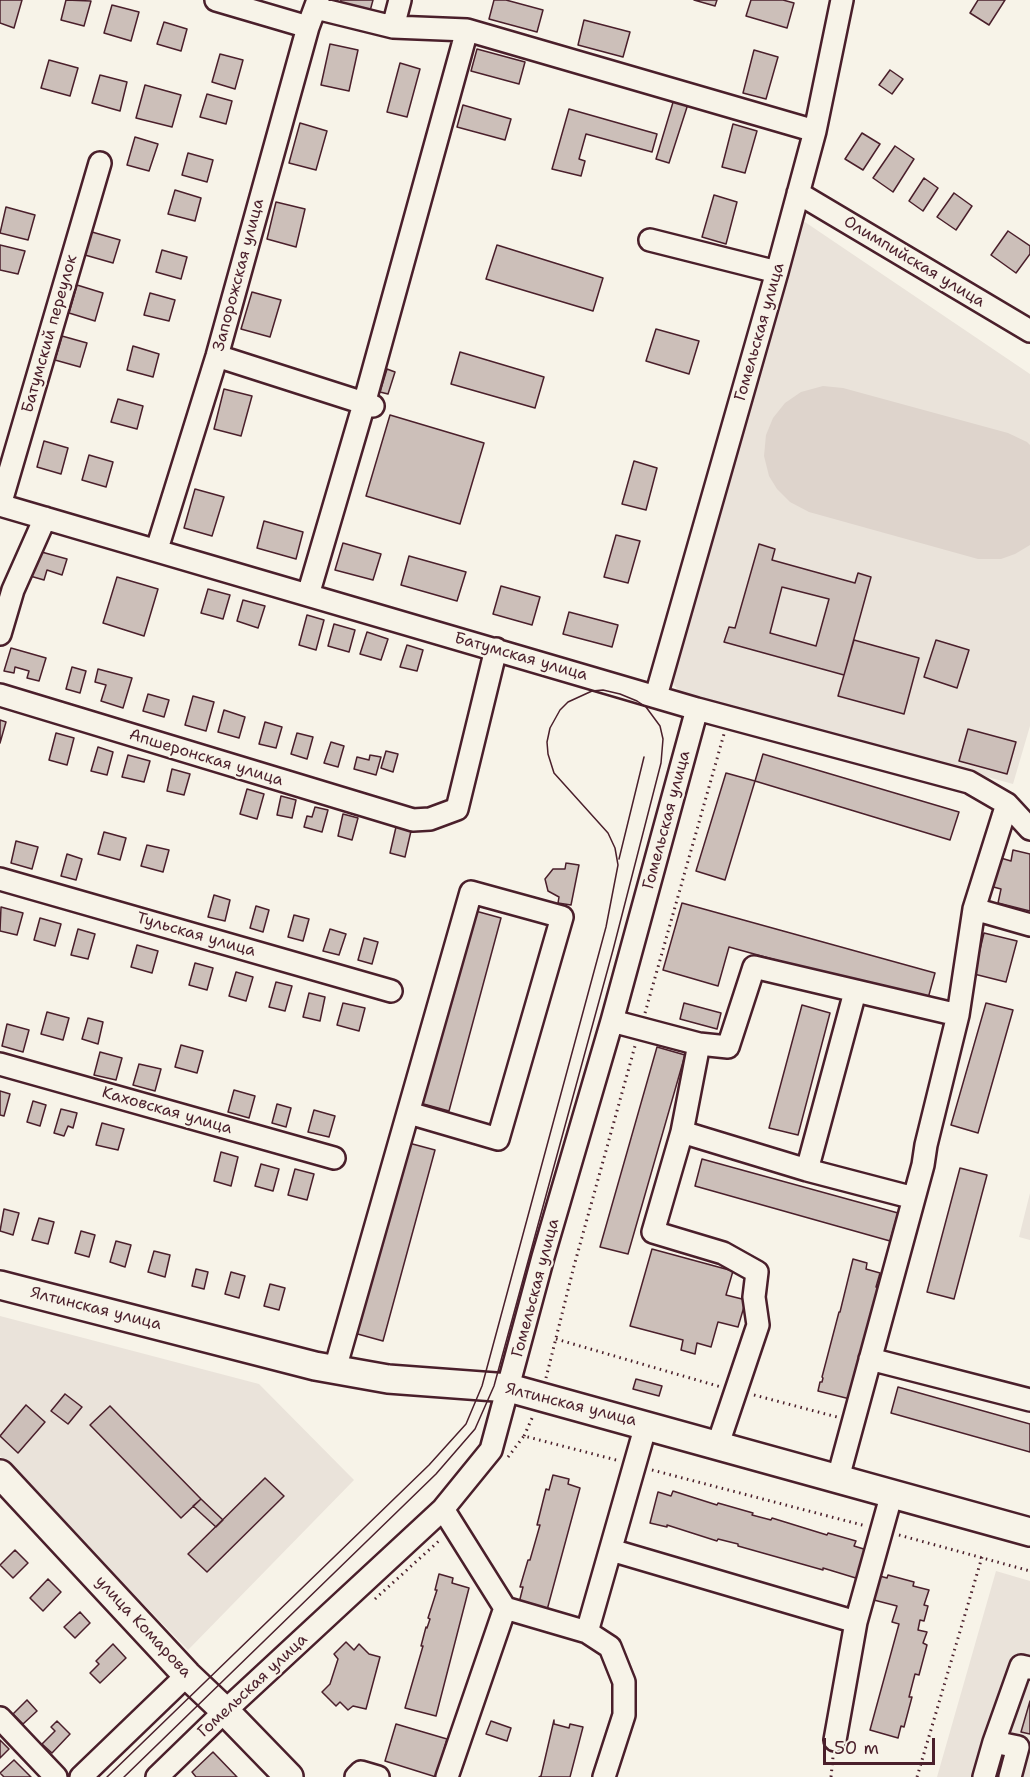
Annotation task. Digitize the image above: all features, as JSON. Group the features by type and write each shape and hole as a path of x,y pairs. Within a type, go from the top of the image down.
{"main road":[{"name":"Ялтинская улица","path":"0,1285 315,1366 388,1379 509,1388 1030,1532"},
{"name":"улица Комарова","path":"0,1474 187,1675 288,1777"}],"street":[{"path":"216,0 314,12 393,27 467,30 815,131"},
{"path":"393,27 400,0"},
{"name":"Гомельская улица","path":"656,696 815,131 842,0"},
{"name":"Запорожская улица","path":"157,549 217,356 314,12"},
{"path":"308,595 369,405 467,30"},
{"name":"Батумский переулок","path":"0,505 100,163"},
{"name":"Олимпийская улица","path":"798,193 1030,331"},
{"path":"650,240 777,272"},
{"path":"217,356 369,405"},
{"name":"Батумская улица","path":"0,505 157,549 697,709 969,782 1007,804 1030,829"},
{"path":"0,634 13,590 45,518"},
{"name":"Апшеронская улица","path":"0,695 413,820 430,819 457,810 496,649"},
{"name":"Гомельская улица","path":"157,1777 443,1509 491,1450 697,709"},
{"path":"838,1478 914,1198 958,1015 974,909 1007,804"},
{"name":"Тульская улица","path":"0,879 391,991"},
{"path":"335,1370 471,892 562,917 498,1139 409,1113"},
{"path":"974,909 1030,925"},
{"path":"612,1021 699,1044 728,1047 753,967 958,1015"},
{"path":"807,1170 855,992"},
{"path":"699,1044 682,1132 653,1232 723,1253 758,1272 754,1297 758,1325 718,1444"},
{"name":"Каховская улица","path":"0,1064 334,1158"},
{"path":"682,1132 807,1170 914,1198"},
{"path":"870,1359 1030,1400"},
{"path":"587,1632 646,1425"},
{"path":"836,1740 856,1622 892,1493"},
{"path":"443,1509 505,1608 587,1632 610,1647 624,1682 624,1715 604,1777"},
{"path":"611,1550 856,1622"},
{"path":"447,1777 505,1608"},
{"path":"984,1777 1021,1666 1030,1668"},
{"path":"81,1777 187,1675"},
{"path":"0,1718 56,1777"},
{"path":"994,1742 1018,1748 1010,1777"},
{"path":"356,1777 361,1772 378,1777"}],"path":[{"path":"525,1436 541,1396 640,1029 728,717"},
{"path":"556,1340 853,1421"},
{"path":"917,1777 982,1557"}],"shaded area":[{"path":"799,218 1030,374 1030,726 1013,784 680,693 672,682"},
{"path":"823,386 843,388 1008,433 1027,442 1030,445 1030,545 1001,559 978,559 809,512 790,502 777,489 769,476 764,456 766,435 773,418 785,403 801,392"},
{"path":"1030,1193 1030,1240 1019,1237"},
{"path":"0,1316 259,1384 354,1480 188,1650 0,1456"},
{"path":"996,1571 1030,1581 1030,1777 937,1777"}],"building":[{"path":"0,0 22,0 14,28 0,23"},
{"path":"66,0 91,1 84,26 61,20"},
{"path":"341,0 373,0 370,11 340,3"},
{"path":"494,0 506,0 543,10 537,32 489,19"},
{"path":"694,0 717,0 715,6"},
{"path":"751,0 783,0 794,3 787,28 746,16"},
{"path":"978,0 1005,0 989,25 970,13"},
{"path":"112,5 139,12 131,41 104,33"},
{"path":"584,20 630,32 623,57 578,45"},
{"path":"164,22 187,29 181,51 157,44"},
{"path":"330,44 358,50 349,91 321,85"},
{"path":"477,49 525,62 519,84 471,71"},
{"path":"754,50 778,57 766,99 743,93"},
{"path":"220,54 243,60 235,89 212,82"},
{"path":"49,60 78,68 70,96 41,88"},
{"path":"400,63 420,69 407,117 387,112"},
{"path":"890,70 903,79 892,94 879,85"},
{"path":"100,75 127,82 120,111 92,103"},
{"path":"145,85 181,95 172,127 136,118"},
{"path":"207,94 232,101 226,124 200,117"},
{"path":"674,99 688,104 669,163 656,159"},
{"path":"463,105 511,119 505,140 457,127"},
{"path":"569,109 657,134 652,152 586,134 579,159 585,161 581,176 552,169"},
{"path":"300,123 327,131 316,170 289,163"},
{"path":"733,124 757,131 745,173 722,167"},
{"path":"862,133 880,144 863,170 845,159"},
{"path":"135,137 158,144 149,171 127,165"},
{"path":"895,146 914,159 893,192 873,178"},
{"path":"188,153 213,160 207,182 182,175"},
{"path":"924,178 938,188 923,211 909,201"},
{"path":"175,190 201,198 195,221 168,214"},
{"path":"954,193 972,206 956,230 937,217"},
{"path":"714,195 737,202 726,244 702,237"},
{"path":"276,202 305,209 296,247 267,239"},
{"path":"6,207 35,215 28,240 0,233"},
{"path":"1008,231 1030,246 1030,254 1016,273 991,255"},
{"path":"92,232 120,240 113,263 85,255"},
{"path":"0,245 25,251 18,274 0,270"},
{"path":"497,245 603,278 593,311 486,279"},
{"path":"162,250 187,257 181,279 156,272"},
{"path":"77,285 103,293 95,321 69,313"},
{"path":"252,292 281,300 270,337 241,329"},
{"path":"150,293 175,300 169,321 144,315"},
{"path":"656,329 699,341 689,374 646,361"},
{"path":"62,336 87,343 80,367 55,360"},
{"path":"133,346 159,354 153,377 127,370"},
{"path":"460,352 544,377 535,408 451,384"},
{"path":"387,369 395,372 388,394 380,392"},
{"path":"224,389 252,396 241,436 214,429"},
{"path":"118,399 143,406 137,429 111,422"},
{"path":"390,415 484,443 460,524 366,496"},
{"path":"44,441 68,448 61,474 37,467"},
{"path":"89,455 113,462 106,487 82,480"},
{"path":"634,461 657,468 646,510 622,504"},
{"path":"195,489 224,497 212,536 184,528"},
{"path":"264,521 303,532 296,559 257,548"},
{"path":"616,535 640,541 628,583 604,577"},
{"path":"343,543 381,554 373,580 335,570"},
{"path":"759,544 775,549 772,560 855,583 858,573 871,577 844,675 724,642 729,627 735,628","holes":["782,587 829,599 816,646 770,633"]},
{"path":"38,551 67,559 62,575 47,570 44,580 30,576"},
{"path":"409,556 466,572 457,601 401,585"},
{"path":"117,577 158,589 144,636 103,623"},
{"path":"501,586 540,597 532,625 493,614"},
{"path":"208,589 230,595 223,619 201,613"},
{"path":"243,600 265,606 258,628 237,621"},
{"path":"569,612 618,625 612,647 563,634"},
{"path":"307,615 324,620 316,650 299,645"},
{"path":"334,624 355,630 349,652 328,646"},
{"path":"367,632 388,639 381,660 360,654"},
{"path":"854,640 919,658 904,714 838,696"},
{"path":"936,640 969,650 957,688 924,677"},
{"path":"407,645 423,650 417,671 400,667"},
{"path":"11,648 46,658 39,681 27,678 29,671 15,667 14,673 4,671"},
{"path":"72,667 86,671 80,693 66,689"},
{"path":"98,669 132,678 123,708 101,701 106,685 95,682"},
{"path":"148,694 169,700 164,717 143,711"},
{"path":"193,696 214,702 206,731 185,725"},
{"path":"224,710 245,717 239,738 218,732"},
{"path":"0,720 6,722 0,743"},
{"path":"265,722 282,727 276,748 259,744"},
{"path":"968,729 1016,742 1007,774 959,761"},
{"path":"56,733 74,738 67,765 49,760"},
{"path":"297,733 313,737 307,759 291,754"},
{"path":"331,742 344,746 338,767 324,763"},
{"path":"98,747 113,752 107,775 91,771"},
{"path":"386,751 398,754 393,772 381,768"},
{"path":"763,754 959,812 950,840 755,781"},
{"path":"128,755 150,761 144,782 122,777"},
{"path":"370,755 381,757 376,775 354,769 357,757 369,760"},
{"path":"172,769 190,774 184,795 167,791"},
{"path":"726,773 755,781 725,880 696,871"},
{"path":"247,789 264,794 257,819 240,814"},
{"path":"281,796 296,800 292,818 277,815"},
{"path":"315,807 328,810 322,832 304,827 307,816 312,817"},
{"path":"343,814 358,818 352,840 338,836"},
{"path":"396,827 411,831 405,857 390,853"},
{"path":"104,832 126,838 120,860 98,854"},
{"path":"16,841 38,847 32,869 11,863"},
{"path":"147,845 169,850 163,872 141,866"},
{"path":"1013,850 1030,854 1030,911 998,903 1001,889 986,885 994,856 1011,861"},
{"path":"67,854 82,859 76,880 61,876"},
{"path":"566,863 579,865 571,905 558,903 559,897 548,891 545,879 553,869 565,869"},
{"path":"214,895 230,900 225,921 208,917"},
{"path":"682,903 935,973 927,1002 729,947 718,986 663,970"},
{"path":"256,906 269,910 263,932 250,928"},
{"path":"1,907 23,913 17,935 0,931"},
{"path":"472,910 501,918 449,1111 420,1103"},
{"path":"294,915 309,919 303,941 288,937"},
{"path":"40,918 61,924 55,946 34,940"},
{"path":"78,929 95,934 88,959 71,955"},
{"path":"330,929 346,934 339,955 323,951"},
{"path":"984,933 1017,941 1006,982 974,974"},
{"path":"364,938 378,942 372,964 358,960"},
{"path":"137,945 158,951 152,973 131,967"},
{"path":"195,963 213,968 207,990 189,985"},
{"path":"236,972 253,977 246,1001 229,996"},
{"path":"276,982 292,986 285,1011 269,1007"},
{"path":"309,993 325,997 320,1021 303,1017"},
{"path":"343,1003 365,1008 359,1031 337,1025"},
{"path":"684,1003 721,1013 717,1029 680,1019"},
{"path":"986,1003 1013,1010 978,1133 951,1125"},
{"path":"802,1005 830,1013 798,1135 769,1128"},
{"path":"47,1012 69,1018 63,1040 41,1034"},
{"path":"88,1018 103,1022 98,1044 82,1039"},
{"path":"7,1024 29,1030 23,1052 2,1046"},
{"path":"181,1045 203,1051 197,1073 175,1067"},
{"path":"657,1047 685,1055 628,1254 600,1247"},
{"path":"100,1052 122,1058 116,1080 94,1075"},
{"path":"139,1064 161,1069 155,1091 133,1085"},
{"path":"234,1090 255,1096 249,1118 228,1112"},
{"path":"0,1091 10,1094 4,1116 0,1115"},
{"path":"33,1101 46,1105 40,1126 27,1122"},
{"path":"277,1104 291,1108 286,1127 272,1123"},
{"path":"61,1109 77,1113 73,1128 68,1126 64,1136 54,1133"},
{"path":"314,1110 335,1116 329,1137 308,1132"},
{"path":"102,1123 124,1129 118,1150 96,1145"},
{"path":"405,1142 435,1150 383,1341 354,1333"},
{"path":"221,1152 238,1157 231,1186 214,1181"},
{"path":"702,1159 898,1213 890,1241 695,1186"},
{"path":"261,1164 279,1169 273,1191 255,1186"},
{"path":"960,1168 987,1175 954,1299 927,1292"},
{"path":"295,1169 314,1174 307,1200 288,1195"},
{"path":"4,1209 19,1213 13,1235 0,1231"},
{"path":"39,1218 54,1222 48,1244 32,1240"},
{"path":"81,1231 95,1235 89,1257 75,1253"},
{"path":"116,1241 131,1245 125,1267 110,1262"},
{"path":"652,1249 733,1271 726,1295 746,1300 738,1327 718,1322 711,1347 697,1343 695,1354 681,1350 683,1340 630,1326"},
{"path":"154,1251 170,1255 165,1277 148,1272"},
{"path":"853,1259 867,1263 866,1269 880,1273 876,1287 879,1288 850,1399 818,1391"},
{"path":"196,1269 208,1272 204,1289 192,1286"},
{"path":"231,1272 245,1276 239,1298 225,1294"},
{"path":"270,1284 285,1288 279,1310 264,1306"},
{"path":"636,1379 662,1386 659,1396 633,1389"},
{"path":"898,1387 1030,1424 1030,1452 891,1413"},
{"path":"65,1394 82,1407 68,1424 51,1411"},
{"path":"26,1405 45,1422 18,1453 0,1436"},
{"path":"110,1406 201,1499 181,1518 90,1425"},
{"path":"553,1475 569,1479 568,1484 580,1488 547,1610 519,1603 523,1587 520,1587 540,1525 537,1525 546,1489 549,1490"},
{"path":"265,1478 284,1496 207,1572 188,1554"},
{"path":"673,1491 717,1505 718,1503 753,1513 752,1515 771,1520 772,1518 827,1535 828,1533 856,1541 854,1546 867,1550 859,1579 738,1546 738,1544 718,1539 717,1541 667,1525 667,1527 650,1523 658,1492 671,1496"},
{"path":"201,1499 223,1520 216,1527 193,1506"},
{"path":"15,1550 28,1563 13,1578 0,1565"},
{"path":"439,1574 453,1578 452,1583 469,1588 436,1716 405,1708 430,1619 428,1618 437,1590 435,1590"},
{"path":"876,1575 887,1578 888,1575 914,1582 913,1586 929,1590 924,1605 928,1606 924,1621 920,1620 918,1630 927,1632 923,1643 927,1645 919,1675 915,1674 909,1697 912,1697 904,1727 901,1726 898,1738 870,1730 899,1624 892,1622 897,1606 870,1599"},
{"path":"48,1579 61,1592 43,1611 30,1598"},
{"path":"80,1612 90,1623 75,1638 64,1627"},
{"path":"346,1642 354,1650 359,1644 369,1654 380,1657 366,1709 353,1706 348,1710 340,1702 336,1706 322,1692 330,1684 338,1659 334,1654"},
{"path":"113,1644 126,1658 100,1683 90,1673 99,1664 96,1661"},
{"path":"27,1700 37,1711 23,1724 13,1714"},
{"path":"1030,1701 1030,1734 1021,1732"},
{"path":"554,1720 554,1724 569,1728 570,1724 583,1727 570,1777 539,1777"},
{"path":"57,1721 70,1734 52,1753 42,1744 55,1731 51,1727"},
{"path":"491,1721 511,1728 507,1741 486,1734"},
{"path":"396,1724 447,1739 436,1777 385,1761"},
{"path":"0,1740 9,1749 0,1758"},
{"path":"213,1752 237,1777 196,1777 192,1772"},
{"path":"14,1760 31,1777 4,1777 0,1773"}],"tram line":[{"path":"107,1777 429,1465 466,1424 482,1386 606,927 618,865 615,848 608,833 554,773 548,754 547,742 550,728 560,710 568,702 592,691 603,690 637,701 646,707 660,726 663,739 661,763 613,950 494,1386 475,1429 436,1474 124,1777"},
{"path":"619,859 644,757"}]}
